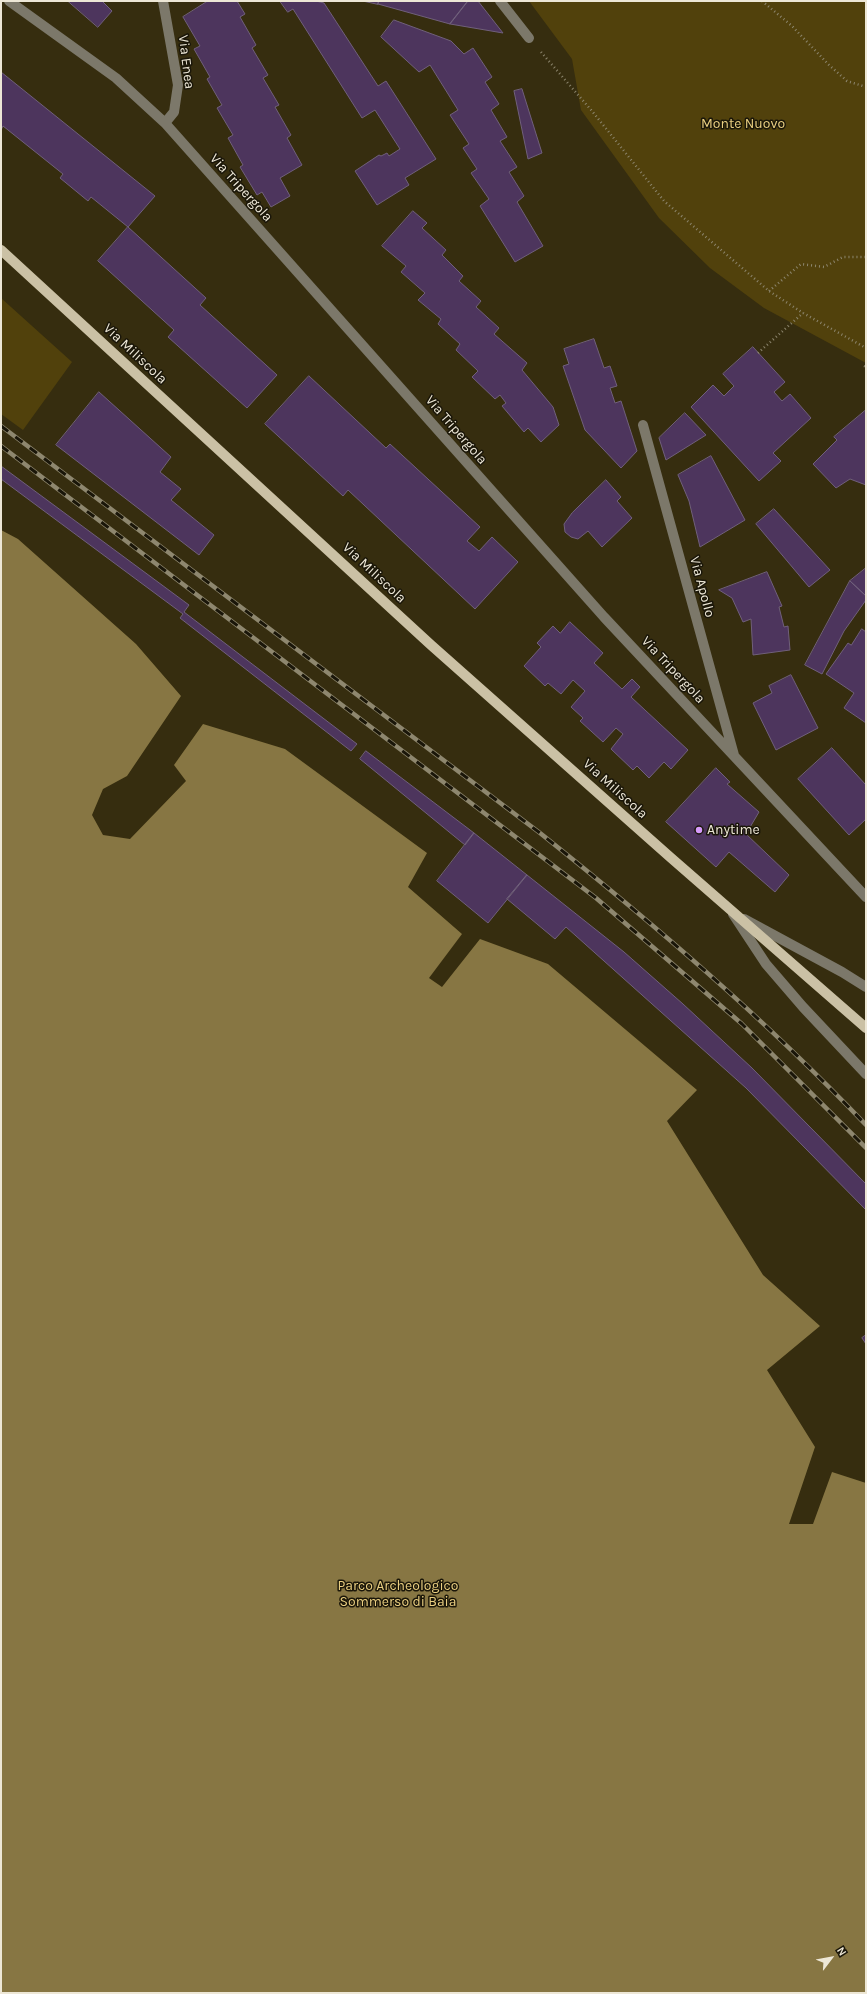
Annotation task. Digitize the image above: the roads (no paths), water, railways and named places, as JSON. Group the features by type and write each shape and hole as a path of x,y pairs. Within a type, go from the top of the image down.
{"main road":[{"name":"Via Miliscola","path":"1,250 431,645 732,912 866,1028"}],"street":[{"name":"Via Tripergola","path":"9,1 116,78 165,123 501,502 866,897"},
{"name":"Via Enea","path":"163,1 178,85 174,112 165,123"},
{"path":"500,1 529,38"},
{"name":"Via Apollo","path":"643,425 735,757"},
{"name":"Via Miliscola","path":"732,912 842,972 866,987"},
{"name":"Via Miliscola","path":"732,912 766,964 803,1007 866,1074"}],"railway":[{"path":"1,426 583,867 667,937 749,1010 866,1125"},
{"path":"1,446 596,898 742,1024 866,1148"}],"place":[{"name":"Anytime","path":"699,830"}],"park label":[{"name":"Monte Nuovo","path":"743,124"},
{"name":"Parco Archeologico Sommerso di Baia","path":"398,1594"}]}
